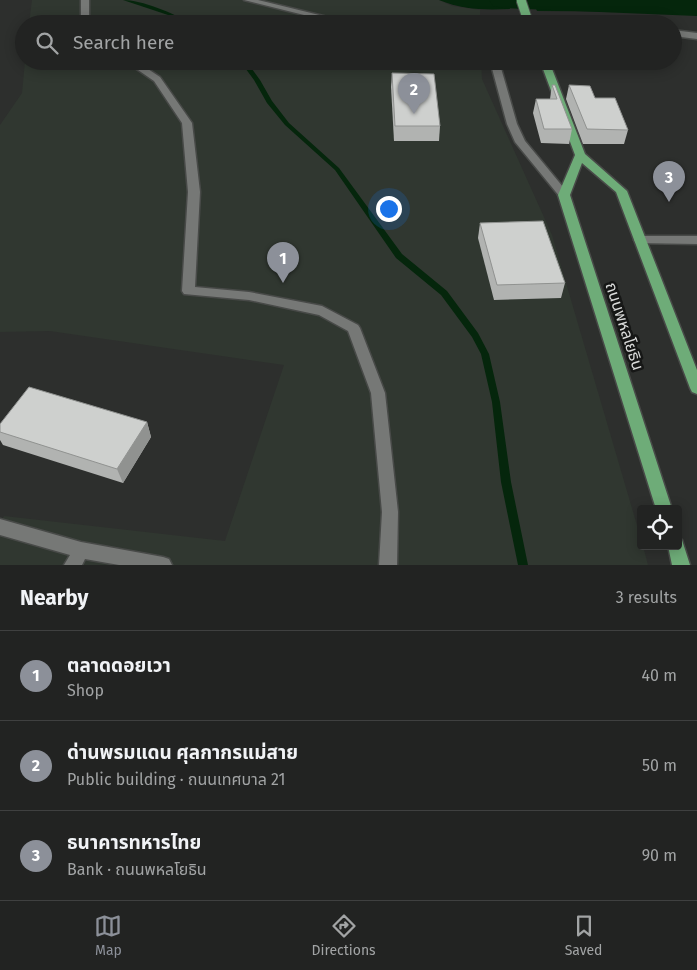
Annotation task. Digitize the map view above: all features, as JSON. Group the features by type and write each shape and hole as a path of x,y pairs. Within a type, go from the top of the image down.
{"main road":[{"path":"521,0 527,15"},
{"path":"547,70 580,155 620,191 697,388"},
{"path":"564,194 580,155"},
{"name":"ถนนพหลโยธิน","path":"564,194 663,505"},
{"path":"677,550 682,565"}],"street":[{"path":"85,0 86,15"},
{"path":"248,0 313,15"},
{"path":"682,34 697,36"},
{"path":"143,70 157,79 187,123 194,192 188,291 249,296 322,311 353,328 378,393 390,512 388,565"},
{"path":"497,70 512,124 520,142 564,194"},
{"path":"640,240 697,240"},
{"path":"0,527 81,550 163,565"},
{"path":"72,565 81,550"}],"shaded area":[{"path":"32,0 439,0 452,6 480,10 480,15 30,15"},
{"path":"439,0 507,0 510,9 474,9"},
{"path":"532,0 697,1 697,12 537,11"},
{"path":"24,70 482,70 482,79 552,235 637,525 637,550 644,550 648,565 0,565 0,523 4,516 225,541 284,365 50,331 0,332 0,125 22,93"}],"building":[{"path":"392,73 434,74 440,126 395,126"},
{"path":"552,85 555,85 572,129 544,129 536,99 557,99"},
{"path":"569,85 590,86 595,98 615,98 628,130 587,129"},
{"path":"543,221 565,283 497,285 480,223"},
{"path":"29,387 147,422 117,469 0,432 0,424"}],"waterway":[{"path":"125,0 172,15"},
{"path":"503,0 697,8"},
{"path":"250,70 269,102 287,124 337,169 399,256 444,293 475,335 485,354 496,402 506,482 523,565"}],"place":[{"name":"ด่านพรมแดน ศุลกากรแม่สาย","path":"414,114"},
{"name":"ธนาคารทหารไทย","path":"669,202"},
{"name":"ตลาดดอยเวา","path":"283,283"}]}
